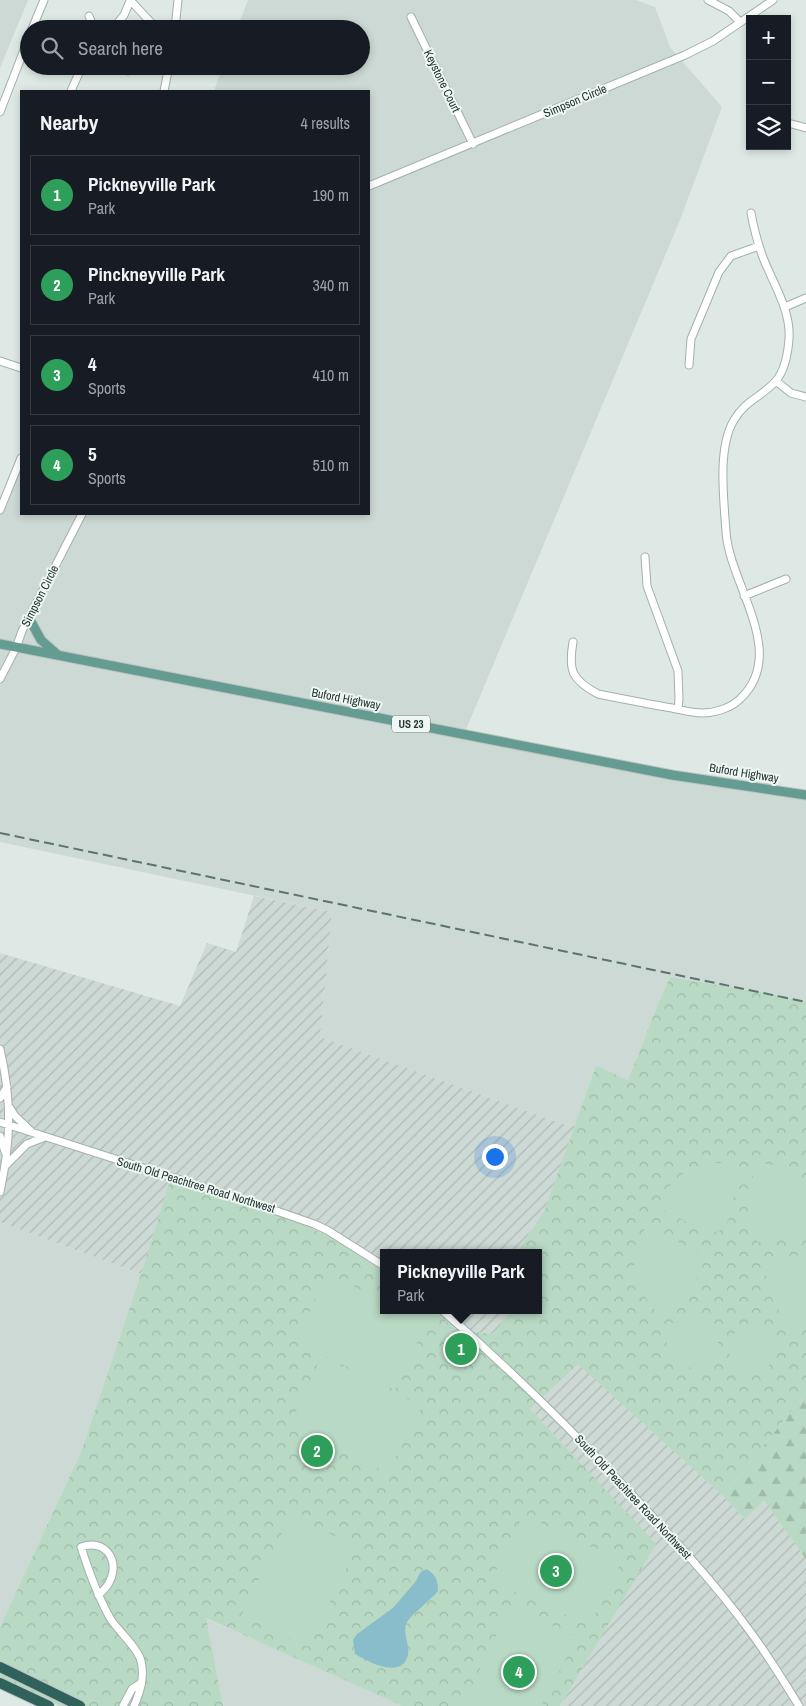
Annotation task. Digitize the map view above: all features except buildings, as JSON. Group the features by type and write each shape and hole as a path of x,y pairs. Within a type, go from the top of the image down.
{"highway":[{"path":"0,1667 80,1706"},
{"path":"0,1683 49,1706"}],"main road":[{"path":"29,618 41,640 61,656"},
{"name":"Buford Highway","path":"0,644 672,775 806,795"}],"street":[{"path":"36,20 44,0"},
{"path":"120,20 130,0 149,20"},
{"path":"176,20 178,0"},
{"path":"708,0 729,11 740,22"},
{"name":"Simpson Circle","path":"370,186 685,55 713,41 773,0"},
{"path":"89,16 91,20"},
{"name":"Keystone Court","path":"411,17 473,144"},
{"path":"0,112 20,60"},
{"path":"71,90 78,75"},
{"path":"164,90 167,75"},
{"path":"791,124 806,128"},
{"path":"573,642 571,668 579,682 587,688 598,694 703,713 722,710 739,700 752,685 758,671 760,650 757,632 729,556 726,534 723,462 725,444 733,422 748,402 776,381 785,362 789,336 785,307 759,246 751,213"},
{"path":"688,364 691,339 719,272 731,256 759,246"},
{"path":"785,307 806,298"},
{"path":"0,361 20,368"},
{"path":"776,381 791,393 806,397"},
{"path":"0,510 20,460"},
{"name":"Simpson Circle","path":"0,679 16,648 22,631 81,515"},
{"path":"645,557 647,586 678,671 678,709"},
{"path":"744,596 786,579"},
{"path":"0,1049 7,1086 10,1126 0,1192"},
{"path":"0,1098 7,1086"},
{"path":"9,1106 15,1116 34,1133"},
{"name":"South Old Peachtree Road Northwest","path":"0,1122 314,1224 327,1230 380,1263"},
{"path":"0,1136 6,1157"},
{"path":"5,1166 27,1144 45,1137"},
{"name":"South Old Peachtree Road Northwest","path":"446,1314 518,1378 603,1464 685,1552 753,1635 799,1706"},
{"path":"98,1595 104,1591 112,1579 113,1563 103,1549 88,1545 81,1547 92,1582 98,1595 111,1619 138,1653 142,1666 140,1693 134,1706"},
{"path":"123,1706 132,1689 141,1683"}],"shaded area":[{"path":"0,0 28,0 0,68"},
{"path":"248,0 636,0 655,7 670,47 722,107 680,220 465,732 737,784 806,793 806,1002 773,994 670,977 628,1080 596,1067 575,1126 563,1124 320,1037 332,912 0,842 0,507 20,458 20,515 370,515 370,90 214,90 220,75 370,75 370,20 240,20"},
{"path":"254,896 332,912 320,1037 563,1124 575,1126 545,1209 520,1249 380,1249 380,1269 338,1241 291,1218 170,1181 141,1274 0,1222 0,953 180,1006 207,943 236,952"},
{"path":"0,1222 141,1274 81,1452 0,1627"},
{"path":"438,1314 508,1314 494,1334 455,1330"},
{"path":"578,1363 723,1496 745,1519 764,1499 806,1559 806,1706 560,1706 655,1544 530,1409"},
{"path":"205,1618 382,1695 403,1706 223,1706"}],"green space":[{"path":"670,977 773,994 806,1002 806,1393 723,1496 578,1364 530,1409 656,1544 560,1706 403,1706 206,1618 223,1706 59,1706 0,1677 0,1627 81,1452 141,1274 170,1180 291,1218 338,1241 380,1269 380,1314 438,1314 456,1330 494,1334 508,1314 542,1314 542,1249 520,1248 545,1209 596,1066 628,1080"},
{"path":"726,1163 740,1167 729,1219 720,1230 708,1233 658,1207 662,1197 680,1176 696,1167"},
{"path":"753,1163 781,1167 806,1180 806,1237 761,1243 757,1241 751,1232"},
{"path":"648,1225 696,1252 702,1265 701,1274 661,1316 644,1296 635,1273 636,1249 640,1237"},
{"path":"806,1254 806,1327 792,1333 771,1296 766,1276 768,1268 775,1262"},
{"path":"327,1274 380,1300 380,1314 411,1314 427,1322 395,1390 296,1342"},
{"path":"702,1317 713,1322 718,1329 718,1348 713,1372 702,1371 685,1365 672,1353 664,1336 663,1325"},
{"path":"750,1324 786,1339 782,1348 777,1357 764,1370 748,1376 728,1373 733,1336 737,1330"},
{"path":"321,1357 422,1406 388,1473 290,1425"},
{"path":"806,1393 806,1559 764,1500 745,1519 723,1496"},
{"path":"523,1515 622,1561 589,1626 491,1581"},
{"path":"290,1516 357,1546 308,1647 242,1615"},
{"path":"511,1606 577,1638 541,1706 462,1706"}],"water":[{"path":"426,1569 436,1578 438,1591 406,1624 405,1632 408,1655 405,1662 399,1667 384,1667 355,1654 353,1640 357,1634 393,1608 416,1581 420,1573"}],"railway":[{"path":"0,833 806,1002"}],"place":[{"name":"Pickneyville Park","path":"461,1349"},
{"name":"Pinckneyville Park","path":"317,1451"},
{"name":"4","path":"556,1571"},
{"name":"5","path":"519,1672"}]}
